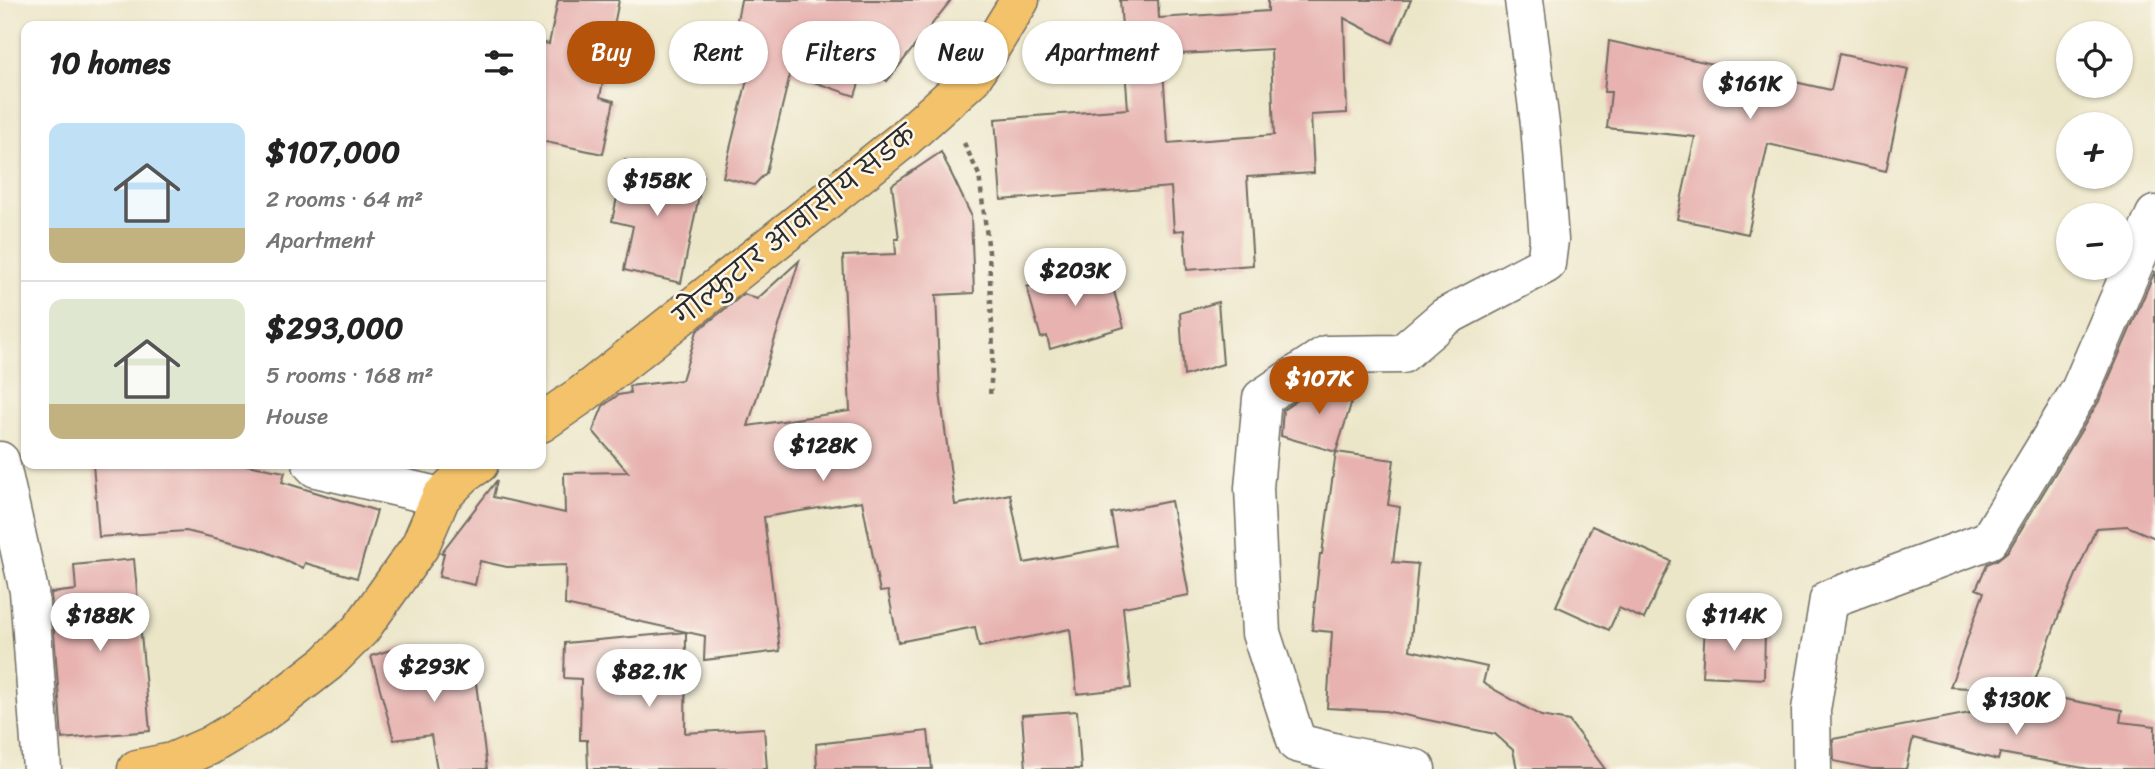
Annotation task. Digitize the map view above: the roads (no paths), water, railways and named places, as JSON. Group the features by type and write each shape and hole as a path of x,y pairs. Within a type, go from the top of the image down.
{"main road":[{"name":"गोल्फुटार आवासीय सडक","path":"546,420 583,394 937,110 972,78 1020,0"},
{"path":"137,769 172,762 209,746 256,718 327,663 360,629 420,546 441,497 472,469"}],"street":[{"path":"1416,769 1297,743 1261,633 1254,488 1262,398 1326,355 1402,354 1445,317 1546,264 1549,240 1540,124 1524,0"},
{"path":"1812,769 1811,710 1829,599 1989,540 2080,390 2155,215"},
{"path":"0,461 29,591 42,769"},
{"path":"320,469 441,497"}]}
